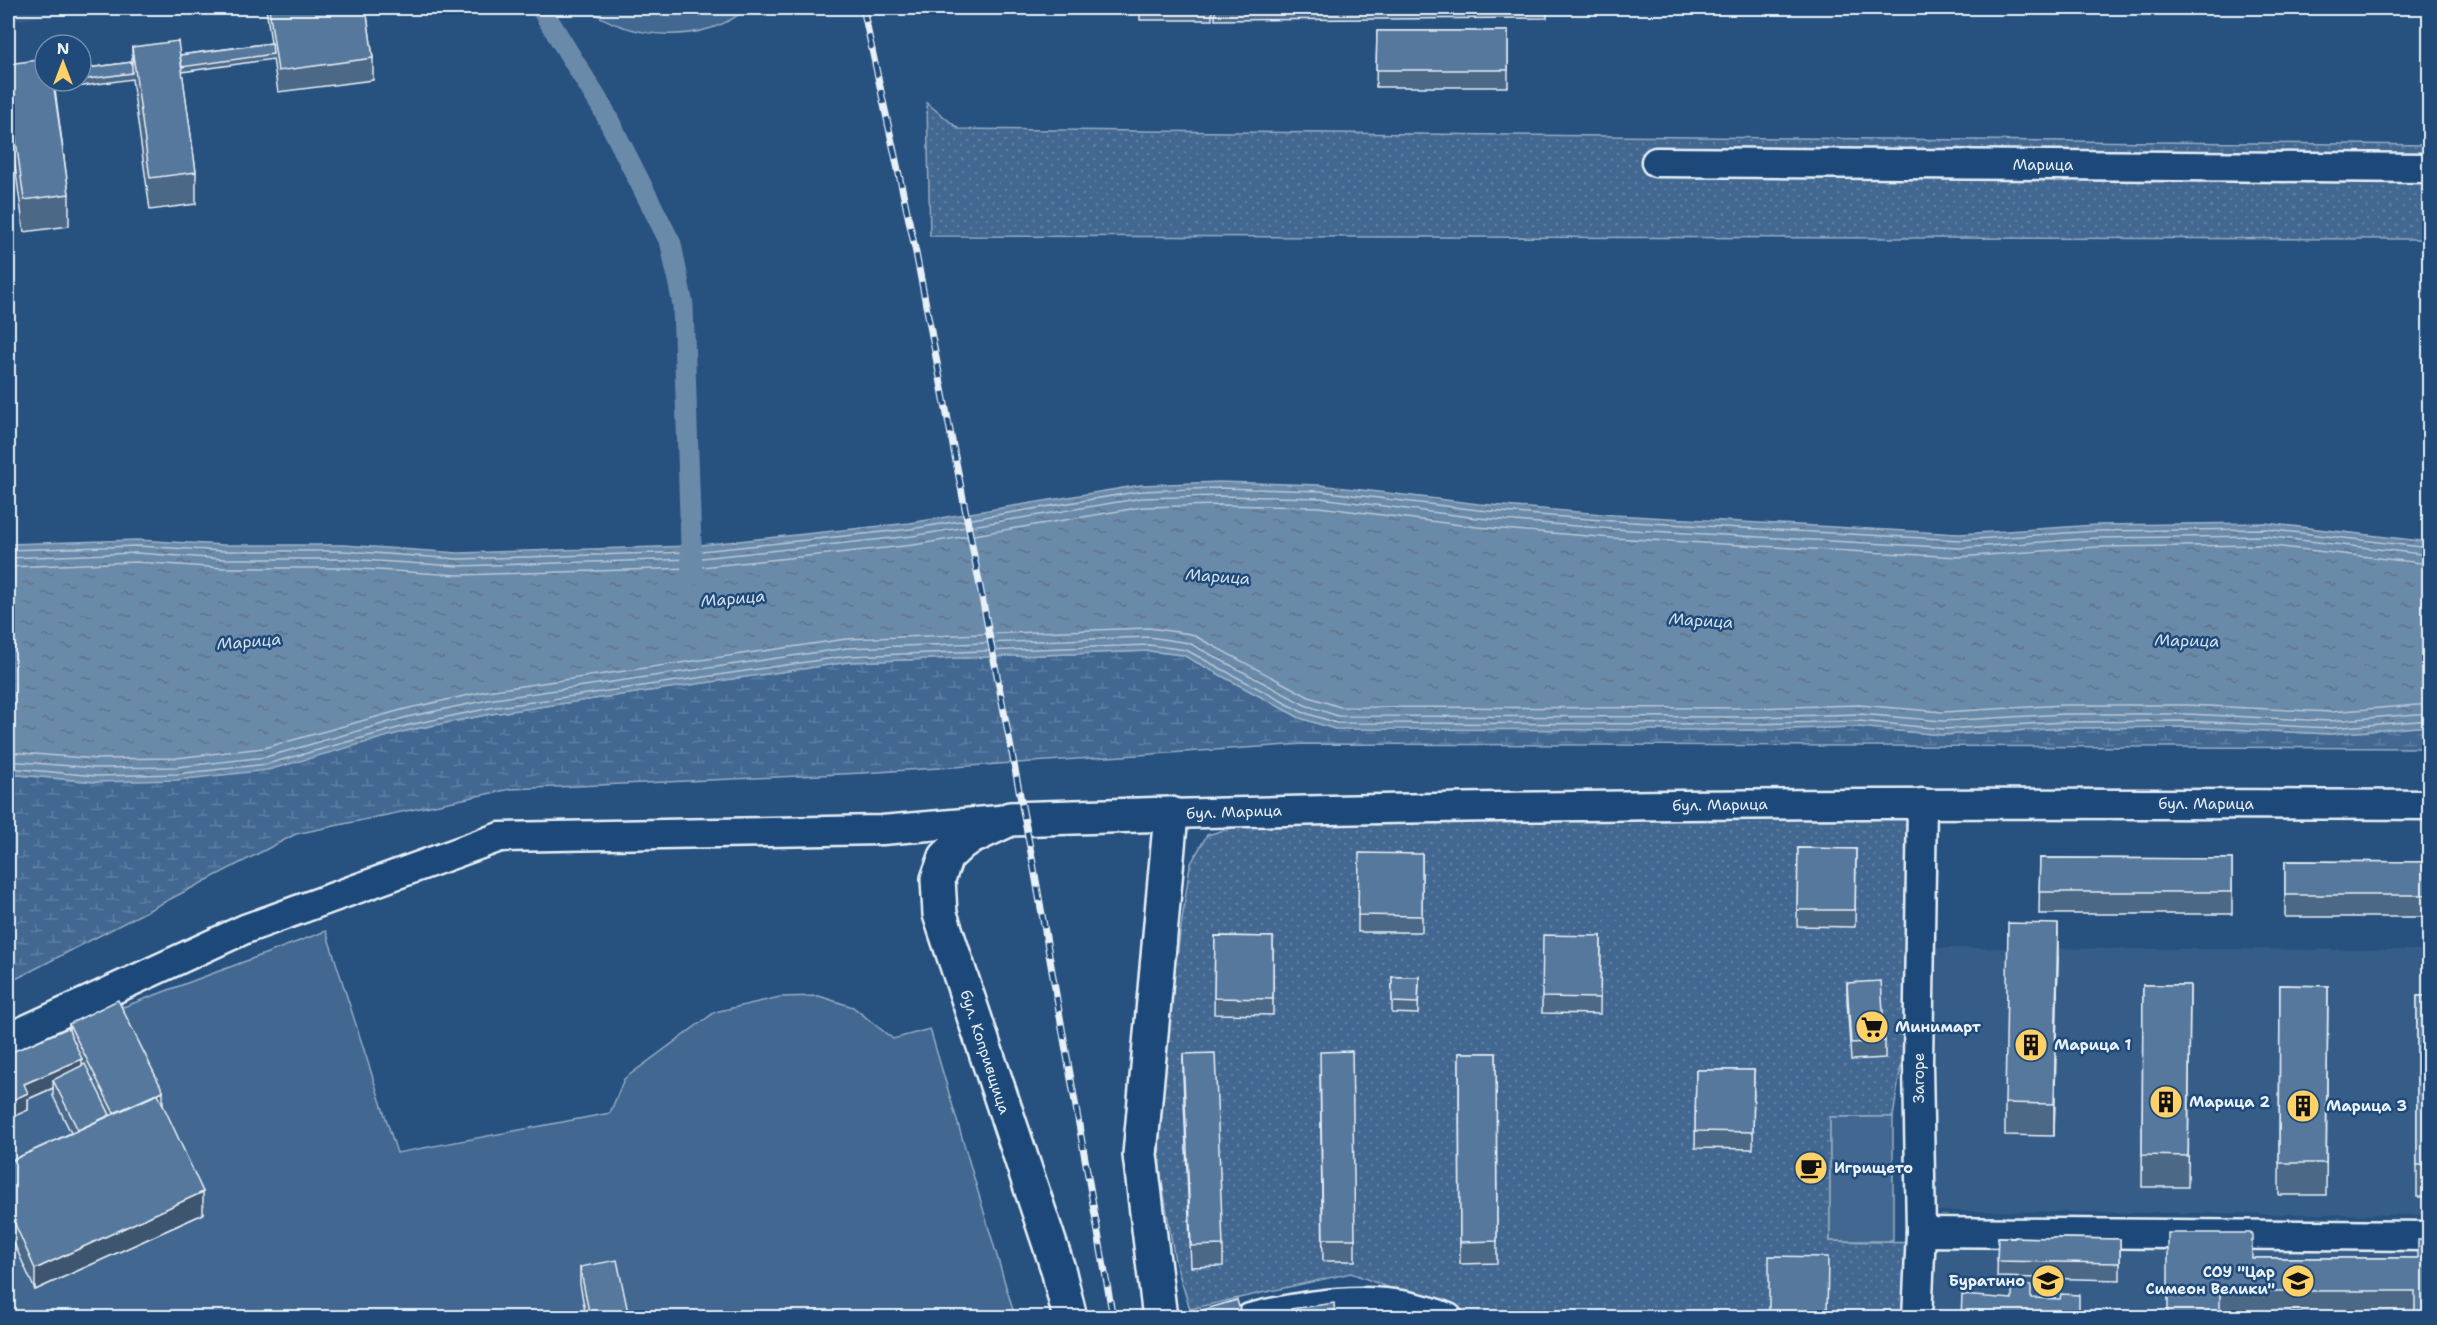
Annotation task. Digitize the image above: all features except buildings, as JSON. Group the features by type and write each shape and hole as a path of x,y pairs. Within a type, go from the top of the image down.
{"main road":[{"name":"бул. Марица","path":"1010,819 1171,814"},
{"path":"1160,1317 1140,1155 1171,814"},
{"name":"бул. Копривщица","path":"1010,819 963,841 946,857 938,879 940,914 1058,1269 1070,1317"}],"street":[{"name":"Марица","path":"1656,162 2430,168"},
{"name":"бул. Марица","path":"1171,814 1332,809 1922,803 2430,805"},
{"name":"Загоре","path":"1917,1317 1921,1232 1918,1064 1922,803"},
{"path":"8,1038 245,928 501,837 882,830 1010,819"},
{"path":"1921,1232 2430,1236"},
{"path":"1250,1317 1285,1309 1375,1300 1429,1309 1448,1317"}],"shaded area":[{"path":"8,8 118,8 8,21"},
{"path":"1936,948 2429,950 2429,1215 1935,1211"},
{"path":"1936,1243 2429,1244 2429,1317 1925,1318"}],"green space":[{"path":"587,8 747,8 730,20 711,28 690,33 667,34 624,27 604,19"},
{"path":"927,103 959,129 2429,145 2429,239 930,236"},
{"path":"1149,651 1183,655 1300,718 1335,729 1756,730 1858,727 1942,735 2065,728 2187,727 2330,734 2429,726 2429,748 1304,744 863,773 511,789 296,834 8,983 8,774 96,782 410,730 491,714 849,662"},
{"path":"1910,818 1908,1021 1893,1117 1830,1117 1830,1241 1920,1243 1913,1317 1465,1317 1351,1273 1190,1309 1175,1261 1160,1170 1158,1087 1190,865 1207,835 1247,824"},
{"path":"326,931 397,1153 610,1113 624,1079 715,1012 780,997 819,996 853,1007 893,1039 930,1029 1015,1317 8,1317 8,1047 118,997 123,1007"},
{"path":"1830,1117 1893,1117 1893,1241 1830,1241"}],"water":[{"path":"1219,482 1320,485 1479,504 1614,515 1960,534 2096,525 2265,523 2429,542 2429,726 2330,734 2187,727 2065,728 1942,735 1858,727 1756,730 1335,729 1300,718 1183,655 1149,651 849,662 491,714 410,730 268,770 177,780 96,782 8,774 8,544 137,540 224,545 344,545 458,553 691,546 910,523 1141,485"}],"waterway":[{"path":"541,8 603,109 671,244 683,305 692,575"}],"railway":[{"path":"863,8 916,253 1033,863 1113,1318"}],"place":[{"name":"Минимарт","path":"1872,1027"},
{"name":"Марица 1","path":"2031,1045"},
{"name":"Марица 2","path":"2166,1102"},
{"name":"Марица 3","path":"2303,1106"},
{"name":"Игрището","path":"1811,1168"},
{"name":"Буратино","path":"2048,1281"},
{"name":"СОУ \"Цар Симеон Велики\"","path":"2298,1281"}]}
